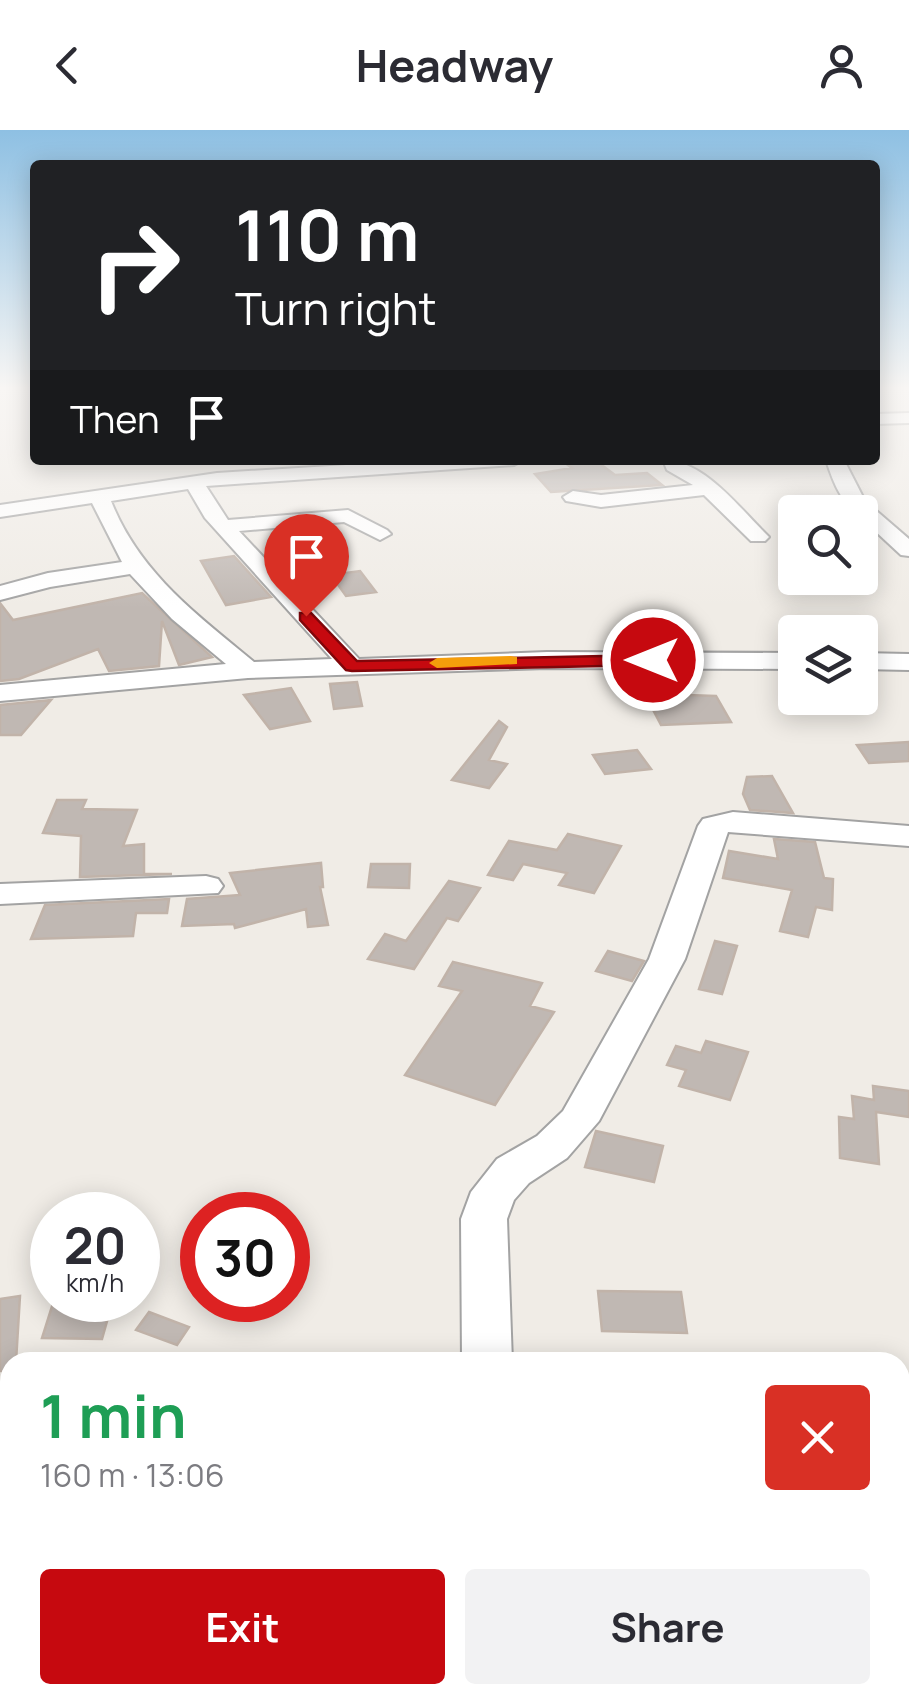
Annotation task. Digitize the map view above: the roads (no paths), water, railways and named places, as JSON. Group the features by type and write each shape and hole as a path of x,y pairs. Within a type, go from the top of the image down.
{"street":[{"path":"0,511 280,473 465,465"},
{"path":"674,465 710,490 758,537"},
{"path":"837,465 858,504 909,550"},
{"path":"194,482 205,505 352,666"},
{"path":"573,497 601,501 710,490"},
{"path":"100,498 110,529 133,567 248,670"},
{"path":"226,526 348,516 380,534"},
{"path":"0,594 48,580 133,567"},
{"path":"0,693 248,670 547,660 778,661"},
{"path":"878,664 906,666"},
{"path":"486,1352 484,1220 494,1192 513,1171 552,1147 578,1121 667,959 714,826 733,821 909,836"},
{"path":"0,894 206,886"}]}
